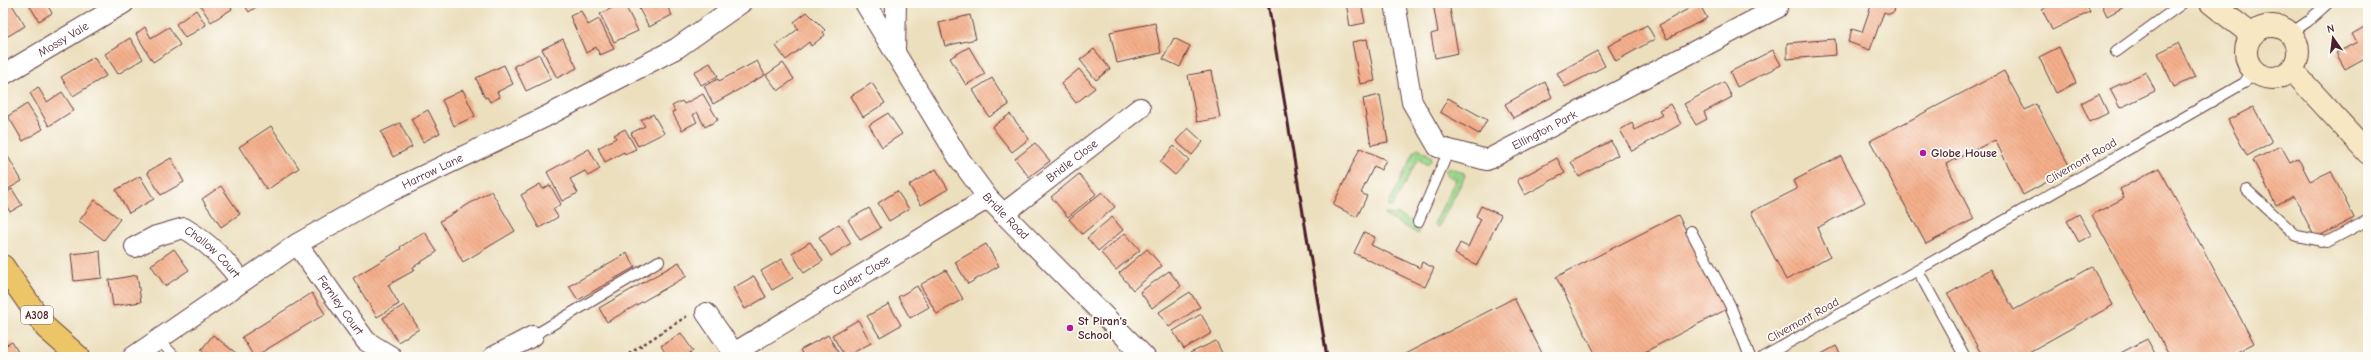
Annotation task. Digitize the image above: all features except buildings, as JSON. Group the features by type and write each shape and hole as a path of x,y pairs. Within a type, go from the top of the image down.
{"main road":[{"path":"2211,3 2252,34"},
{"path":"2271,26 2282,27 2291,33 2299,49 2298,58 2292,70 2280,78 2270,79 2261,77 2253,71 2248,63 2246,53 2247,43 2252,34 2261,28 2271,26"},
{"path":"2292,70 2367,149"},
{"name":"A308","path":"3,266 46,328 79,357"}],"street":[{"name":"Mossy Vale","path":"3,75 124,3"},
{"name":"Harrow Lane","path":"133,357 241,281 297,244 383,196 545,117 677,48 741,3"},
{"name":"Bridle Road","path":"865,3 958,157 988,198 1145,357"},
{"path":"895,51 896,3"},
{"name":"Ellington Park","path":"1395,3 1412,102 1438,147 1487,160 1777,8 1778,3"},
{"name":"Bridle Close","path":"1003,214 1140,108"},
{"name":"Calder Close","path":"706,313 735,355 988,198"},
{"name":"Challow Court","path":"135,247 156,236 184,228 206,241 228,263 241,281"},
{"name":"Fernley Court","path":"297,244 366,341 392,357"},
{"path":"493,357 533,336"}],"lane":[{"path":"2116,52 2183,3"},
{"path":"2291,33 2307,22 2328,3"},
{"name":"Clivemont Road","path":"1763,357 1918,271 2006,218 2244,83 2253,71"},
{"path":"1418,222 1449,150"},
{"path":"2247,190 2297,236 2327,242 2368,220"},
{"path":"1691,231 1730,305 1750,357"},
{"path":"533,336 659,261"},
{"path":"1918,271 1965,357"},
{"path":"158,340 175,357"}],"path":[{"path":"624,357 684,316 706,313"}],"green space":[{"path":"1418,148 1432,157 1431,161 1427,165 1418,159 1392,207 1388,206 1415,150"},
{"path":"1449,167 1464,173 1465,176 1438,228 1434,224 1456,179 1446,175 1446,169"},
{"path":"1384,215 1399,215 1418,225 1418,234"}],"railway":[{"path":"1268,3 1327,357"}],"place":[{"name":"Globe House","path":"1923,153"},
{"name":"St Piran's School","path":"1070,328"}]}
